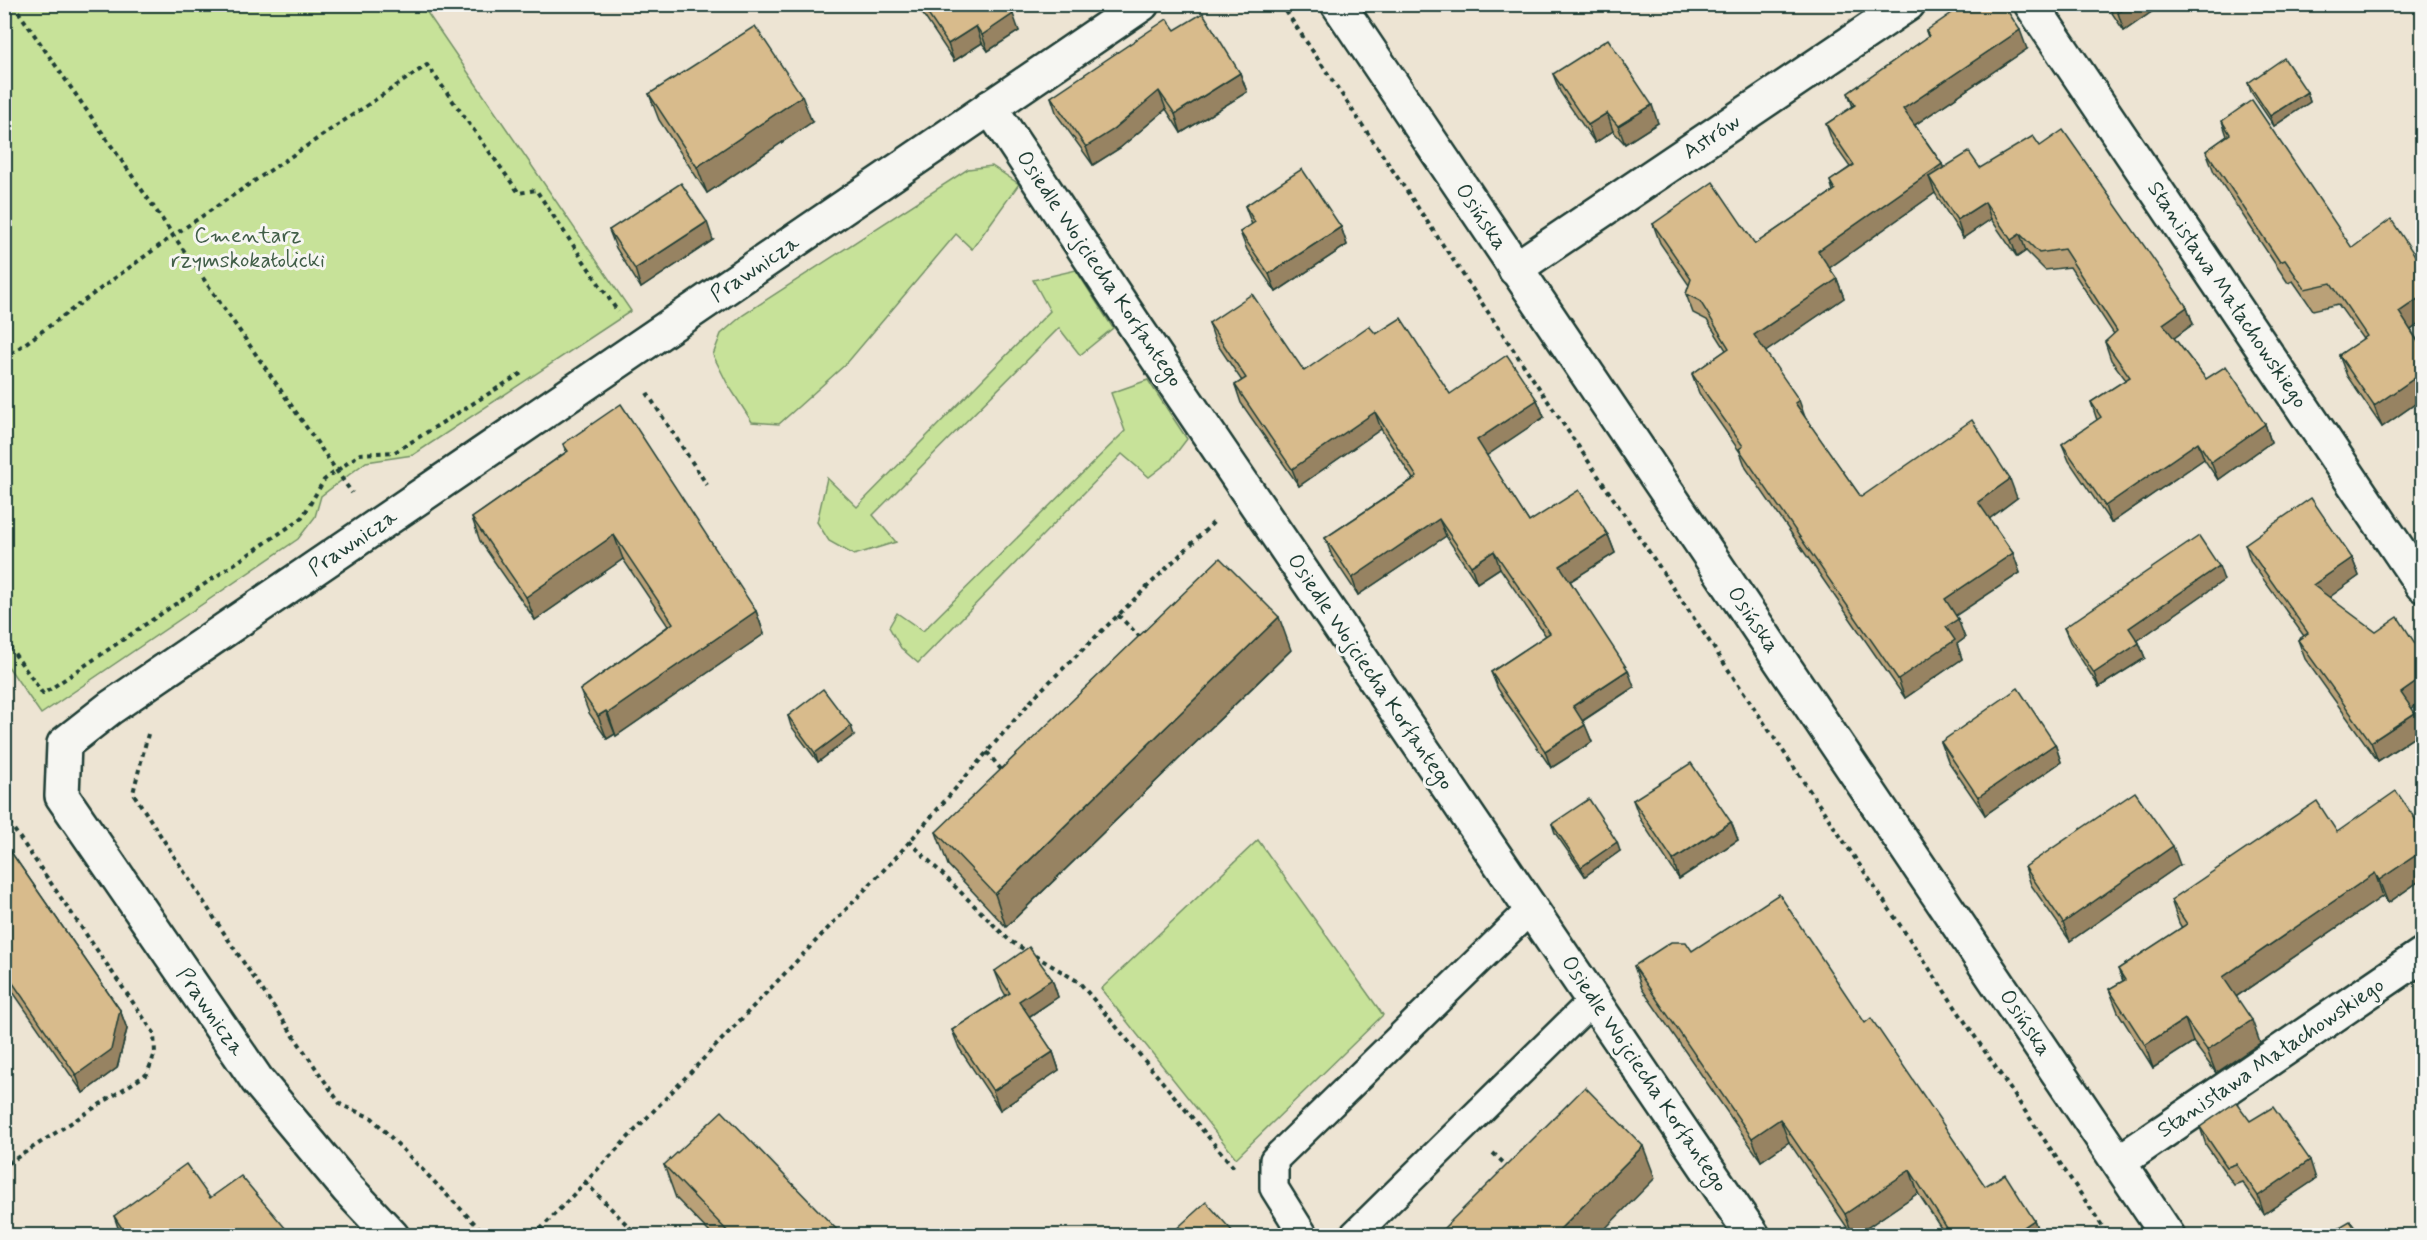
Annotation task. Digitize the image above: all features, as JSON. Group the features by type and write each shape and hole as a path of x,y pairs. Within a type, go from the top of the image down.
{"street":[{"name":"Prawnicza","path":"392,1236 348,1189 257,1080 62,796 64,744 110,708 1142,4"},
{"name":"Osińska","path":"1338,4 2168,1236"},
{"name":"Astrów","path":"1515,269 1908,4"},
{"name":"Stanisława Małachowskiego","path":"2031,4 2422,585"},
{"name":"Osiedle Wojciecha Korfantego","path":"990,107 1246,489 1754,1236"},
{"name":"Stanisława Małachowskiego","path":"2119,1162 2422,955"}],"lane":[{"path":"1304,1236 1274,1188 1274,1160 1531,909"},
{"path":"1353,1236 1593,1000"}],"path":[{"path":"1281,4 2109,1236"},
{"path":"4,11 14,5 377,528"},
{"path":"4,359 174,235 427,66 519,193 536,190 619,312 609,319"},
{"path":"4,639 43,694 302,518 324,480 360,454 395,452 527,370"},
{"path":"640,383 707,485"},
{"path":"534,1236 909,841 1038,693 1246,489"},
{"path":"1118,615 1147,644"},
{"path":"150,723 133,794 228,940 341,1105 372,1118 487,1236"},
{"path":"987,752 1007,777"},
{"path":"4,815 154,1033 155,1053 147,1074 4,1166"},
{"path":"909,841 1010,941 1079,982 1238,1172"},
{"path":"1484,1161 1500,1144"},
{"path":"1492,1152 1514,1173"},
{"path":"585,1182 638,1236"}],"green space":[{"name":"Cmentarz rzymskokatolicki","path":"4,5 422,5 631,311 413,455 366,462 321,496 315,517 298,539 41,714 5,662"},
{"path":"992,166 1019,184 972,249 956,234 847,363 779,424 752,422 727,383 713,355 721,334 743,315 968,169"},
{"path":"1076,270 1113,328 1080,355 1059,328 873,515 896,542 854,555 829,541 817,522 827,478 857,507 1050,311 1033,280"},
{"path":"1148,380 1187,439 1171,460 1149,477 1122,454 918,663 901,648 889,627 897,613 923,631 1125,431 1111,393"},
{"path":"1258,840 1383,1015 1236,1158 1101,989"}],"building":[{"path":"921,4 1006,4 1013,14 982,35 976,26 948,44"},
{"path":"1965,4 2003,4 2020,30 1903,109 1942,164 1818,251 1837,279 1754,335 1799,400 1795,403 1861,497 1972,420 2010,479 1978,502 2013,553 1945,599 1958,619 1946,627 1955,640 1898,679 1739,449 1743,446 1692,374 1729,348 1700,301 1686,294 1691,279 1653,224 1713,182 1755,244 1835,190 1830,181 1854,165 1826,124 1855,105 1848,93 1929,36 1926,31"},
{"path":"2112,4 2129,4 2118,13"},
{"path":"1203,13 1240,73 1175,114 1159,91 1113,130 1086,147 1051,97 1167,19 1175,30"},
{"path":"755,26 802,96 697,167 649,94"},
{"path":"1608,39 1652,105 1618,126 1607,113 1588,125 1553,74"},
{"path":"2284,58 2307,92 2270,116 2248,83"},
{"path":"2252,100 2352,248 2391,219 2422,266 2422,296 2399,312 2422,348 2422,373 2374,406 2339,355 2367,336 2331,283 2305,289 2285,260 2280,262 2206,151 2230,134 2222,121"},
{"path":"2063,130 2187,307 2163,324 2206,379 2226,366 2265,424 2211,462 2198,442 2105,506 2062,444 2101,417 2091,402 2130,377 2105,342 2117,331 2064,249 2039,253 2020,234 2011,240 1985,202 1957,220 1929,177 1969,152 1980,168 2033,136 2040,146"},
{"path":"1302,169 1341,227 1269,274 1240,232 1255,222 1245,206"},
{"path":"681,183 707,222 635,269 609,230"},
{"path":"1252,294 1304,371 1369,326 1376,334 1401,318 1450,394 1507,355 1537,400 1477,440 1529,522 1579,490 1608,535 1560,566 1628,670 1573,706 1585,725 1545,751 1491,672 1550,633 1494,551 1471,566 1439,519 1352,578 1325,538 1417,477 1375,412 1292,469 1235,385 1246,378 1209,323"},
{"path":"621,404 756,611 608,713 606,711 598,716 580,690 673,623 614,535 526,597 472,518 568,451 563,444"},
{"path":"2311,498 2352,558 2313,585 2376,632 2398,617 2422,654 2422,678 2401,693 2415,713 2371,742 2298,640 2308,633 2245,544"},
{"path":"2199,536 2219,566 2129,628 2139,643 2094,673 2064,628"},
{"path":"1220,558 1279,617 995,894 936,832"},
{"path":"2018,688 2055,744 1978,797 1941,742"},
{"path":"823,689 851,726 815,753 788,716"},
{"path":"1691,763 1731,822 1673,860 1633,800"},
{"path":"2396,791 2422,829 2422,851 2379,880 2375,873 2223,977 2252,1020 2207,1050 2185,1019 2145,1045 2109,989 2125,980 2118,969 2187,924 2171,900 2317,801 2337,832"},
{"path":"2135,792 2173,846 2063,923 2025,867"},
{"path":"1589,799 1617,842 1581,867 1552,824"},
{"path":"4,842 120,1010 111,1050 76,1075 4,970"},
{"path":"1779,894 1865,1023 1871,1018 1985,1186 2005,1174 2034,1220 2024,1227 2031,1236 1952,1236 1910,1170 1845,1214 1780,1119 1752,1138 1634,966 1671,942 1686,942 1692,951"},
{"path":"1029,947 1052,979 1019,1001 1053,1052 993,1091 952,1030 1010,993 995,971"},
{"path":"1585,1087 1643,1146 1553,1236 1436,1236"},
{"path":"2236,1102 2250,1121 2273,1107 2310,1160 2258,1196 2236,1164 2227,1167 2200,1127"},
{"path":"722,1111 843,1236 732,1236 664,1165"},
{"path":"186,1164 210,1198 241,1176 292,1236 127,1236 114,1216"},
{"path":"1206,1202 1235,1234 1234,1236 1176,1236 1173,1232"},
{"path":"2350,1221 2361,1236 2324,1236"}]}
